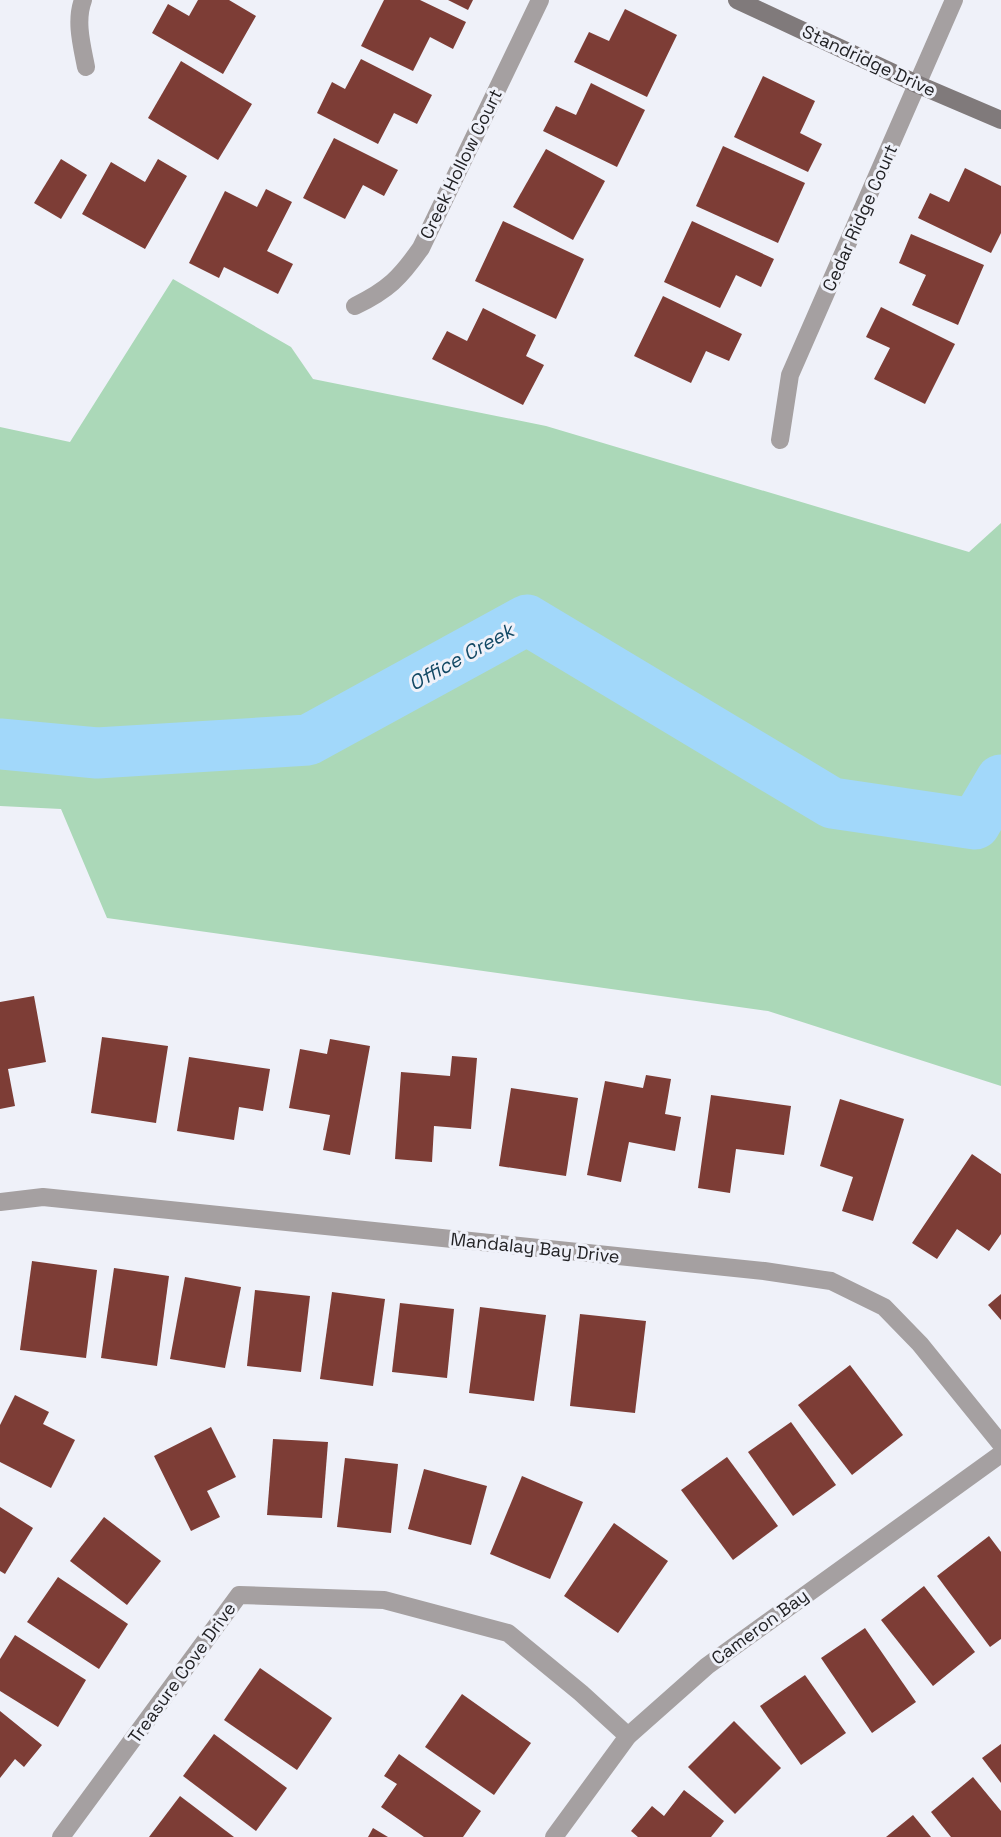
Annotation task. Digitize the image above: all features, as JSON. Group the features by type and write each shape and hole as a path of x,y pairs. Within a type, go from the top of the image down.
{"street":[{"path":"83,0 80,40 87,67"},
{"name":"Creek Hollow Court","path":"355,306 379,294 403,274 421,248 540,0"},
{"name":"Standridge Drive","path":"737,0 919,85 1001,120"},
{"name":"Cedar Ridge Court","path":"780,440 790,375 919,85 954,0"},
{"name":"Mandalay Bay Drive","path":"0,1202 43,1197 764,1271 831,1281 884,1307 920,1344 1001,1444"},
{"name":"Cameron Bay","path":"554,1837 628,1736 707,1666 1001,1454"},
{"name":"Treasure Cove Drive","path":"61,1837 239,1595 384,1600 508,1633 581,1693 628,1736"}],"green space":[{"path":"173,279 291,347 313,379 546,426 969,552 1001,523 1001,1086 768,1011 107,918 61,809 0,806 0,427 70,442"}],"building":[{"path":"198,0 229,0 256,16 223,74 152,33 168,4 189,16"},
{"path":"384,0 420,0 466,22 453,49 430,37 413,71 361,46"},
{"path":"448,0 473,0 468,10"},
{"path":"625,9 677,35 647,97 574,62 589,32 609,41"},
{"path":"361,59 432,95 417,124 394,113 378,144 317,113 332,82 345,89"},
{"path":"181,61 252,104 218,160 148,118"},
{"path":"763,76 815,101 800,133 822,144 808,172 734,137"},
{"path":"591,83 645,110 617,167 543,131 556,106 576,115"},
{"path":"334,138 398,170 384,196 363,185 345,219 303,198"},
{"path":"723,146 805,183 778,243 696,206"},
{"path":"546,149 605,181 573,240 513,207"},
{"path":"61,159 87,175 61,219 34,203"},
{"path":"158,159 187,176 145,249 82,214 111,162 145,182"},
{"path":"965,168 1001,186 1001,233 991,253 918,218 930,193 949,202"},
{"path":"266,189 292,202 267,251 293,264 278,294 224,267 219,278 189,263 225,191 257,207"},
{"path":"503,221 584,259 556,319 475,281"},
{"path":"692,221 774,259 761,287 736,275 720,308 664,282"},
{"path":"911,234 984,265 958,325 912,305 926,275 899,263"},
{"path":"663,296 742,334 729,361 706,351 691,383 634,356"},
{"path":"881,307 955,344 925,404 874,379 890,348 866,337"},
{"path":"483,308 536,335 526,356 544,365 523,405 432,359 447,331 467,341"},
{"path":"34,996 46,1062 8,1069 15,1106 0,1109 0,1002"},
{"path":"102,1037 168,1046 156,1123 91,1113"},
{"path":"330,1039 370,1046 350,1155 323,1150 330,1115 289,1108 300,1049 327,1054"},
{"path":"452,1056 477,1058 471,1129 434,1126 432,1162 395,1159 401,1072 450,1076"},
{"path":"189,1057 270,1069 263,1111 239,1107 234,1140 177,1131"},
{"path":"646,1075 671,1079 665,1114 681,1117 675,1151 629,1142 621,1182 587,1175 605,1081 643,1088"},
{"path":"511,1088 578,1098 566,1176 499,1166"},
{"path":"711,1095 791,1106 784,1155 736,1149 730,1193 698,1188"},
{"path":"840,1099 904,1119 873,1221 842,1211 853,1177 820,1166"},
{"path":"972,1154 1001,1174 1001,1234 989,1251 957,1229 937,1259 912,1243"},
{"path":"32,1261 97,1270 86,1358 20,1350"},
{"path":"114,1268 169,1276 157,1366 101,1358"},
{"path":"185,1277 241,1287 225,1368 170,1359"},
{"path":"255,1290 310,1296 301,1372 247,1366"},
{"path":"332,1292 385,1299 373,1386 320,1379"},
{"path":"1001,1294 1001,1320 988,1305"},
{"path":"400,1303 454,1309 447,1378 392,1372"},
{"path":"480,1307 546,1315 534,1401 469,1393"},
{"path":"580,1314 646,1321 635,1413 570,1406"},
{"path":"850,1365 903,1435 852,1475 798,1405"},
{"path":"15,1395 49,1412 43,1424 75,1440 51,1488 0,1462 0,1425"},
{"path":"791,1422 836,1485 793,1516 748,1452"},
{"path":"211,1427 236,1477 207,1491 220,1517 191,1531 154,1456"},
{"path":"273,1439 328,1442 322,1518 267,1515"},
{"path":"727,1457 778,1526 733,1560 681,1490"},
{"path":"345,1458 398,1464 391,1533 337,1527"},
{"path":"424,1469 487,1486 471,1545 408,1529"},
{"path":"522,1476 583,1502 550,1579 490,1554"},
{"path":"0,1507 33,1528 5,1574 0,1571"},
{"path":"104,1517 161,1561 127,1605 70,1561"},
{"path":"614,1523 668,1561 618,1633 564,1596"},
{"path":"989,1536 1001,1552 1001,1639 990,1647 937,1576"},
{"path":"58,1577 128,1624 99,1669 27,1622"},
{"path":"924,1586 975,1652 933,1686 881,1620"},
{"path":"865,1628 916,1702 872,1733 821,1658"},
{"path":"15,1635 86,1680 58,1727 0,1691 0,1659"},
{"path":"260,1668 332,1718 297,1770 224,1720"},
{"path":"805,1675 846,1733 801,1765 760,1706"},
{"path":"462,1694 531,1743 494,1795 425,1747"},
{"path":"0,1711 42,1745 24,1767 15,1759 0,1778"},
{"path":"734,1721 781,1768 735,1814 688,1767"},
{"path":"214,1734 287,1788 256,1831 183,1776"},
{"path":"1001,1744 1001,1783 982,1758"},
{"path":"399,1754 481,1811 463,1837 424,1837 381,1807 397,1784 384,1776"},
{"path":"973,1777 1001,1811 1001,1837 951,1837 931,1812"},
{"path":"684,1790 724,1821 711,1837 638,1837 631,1831 652,1806 664,1816"},
{"path":"180,1796 234,1837 149,1837"},
{"path":"913,1815 931,1837 886,1837"},
{"path":"373,1828 388,1837 368,1837"}],"waterway":[{"name":"Office Creek","path":"0,744 97,753 308,740 527,620 832,803 975,824 1001,780"}]}
